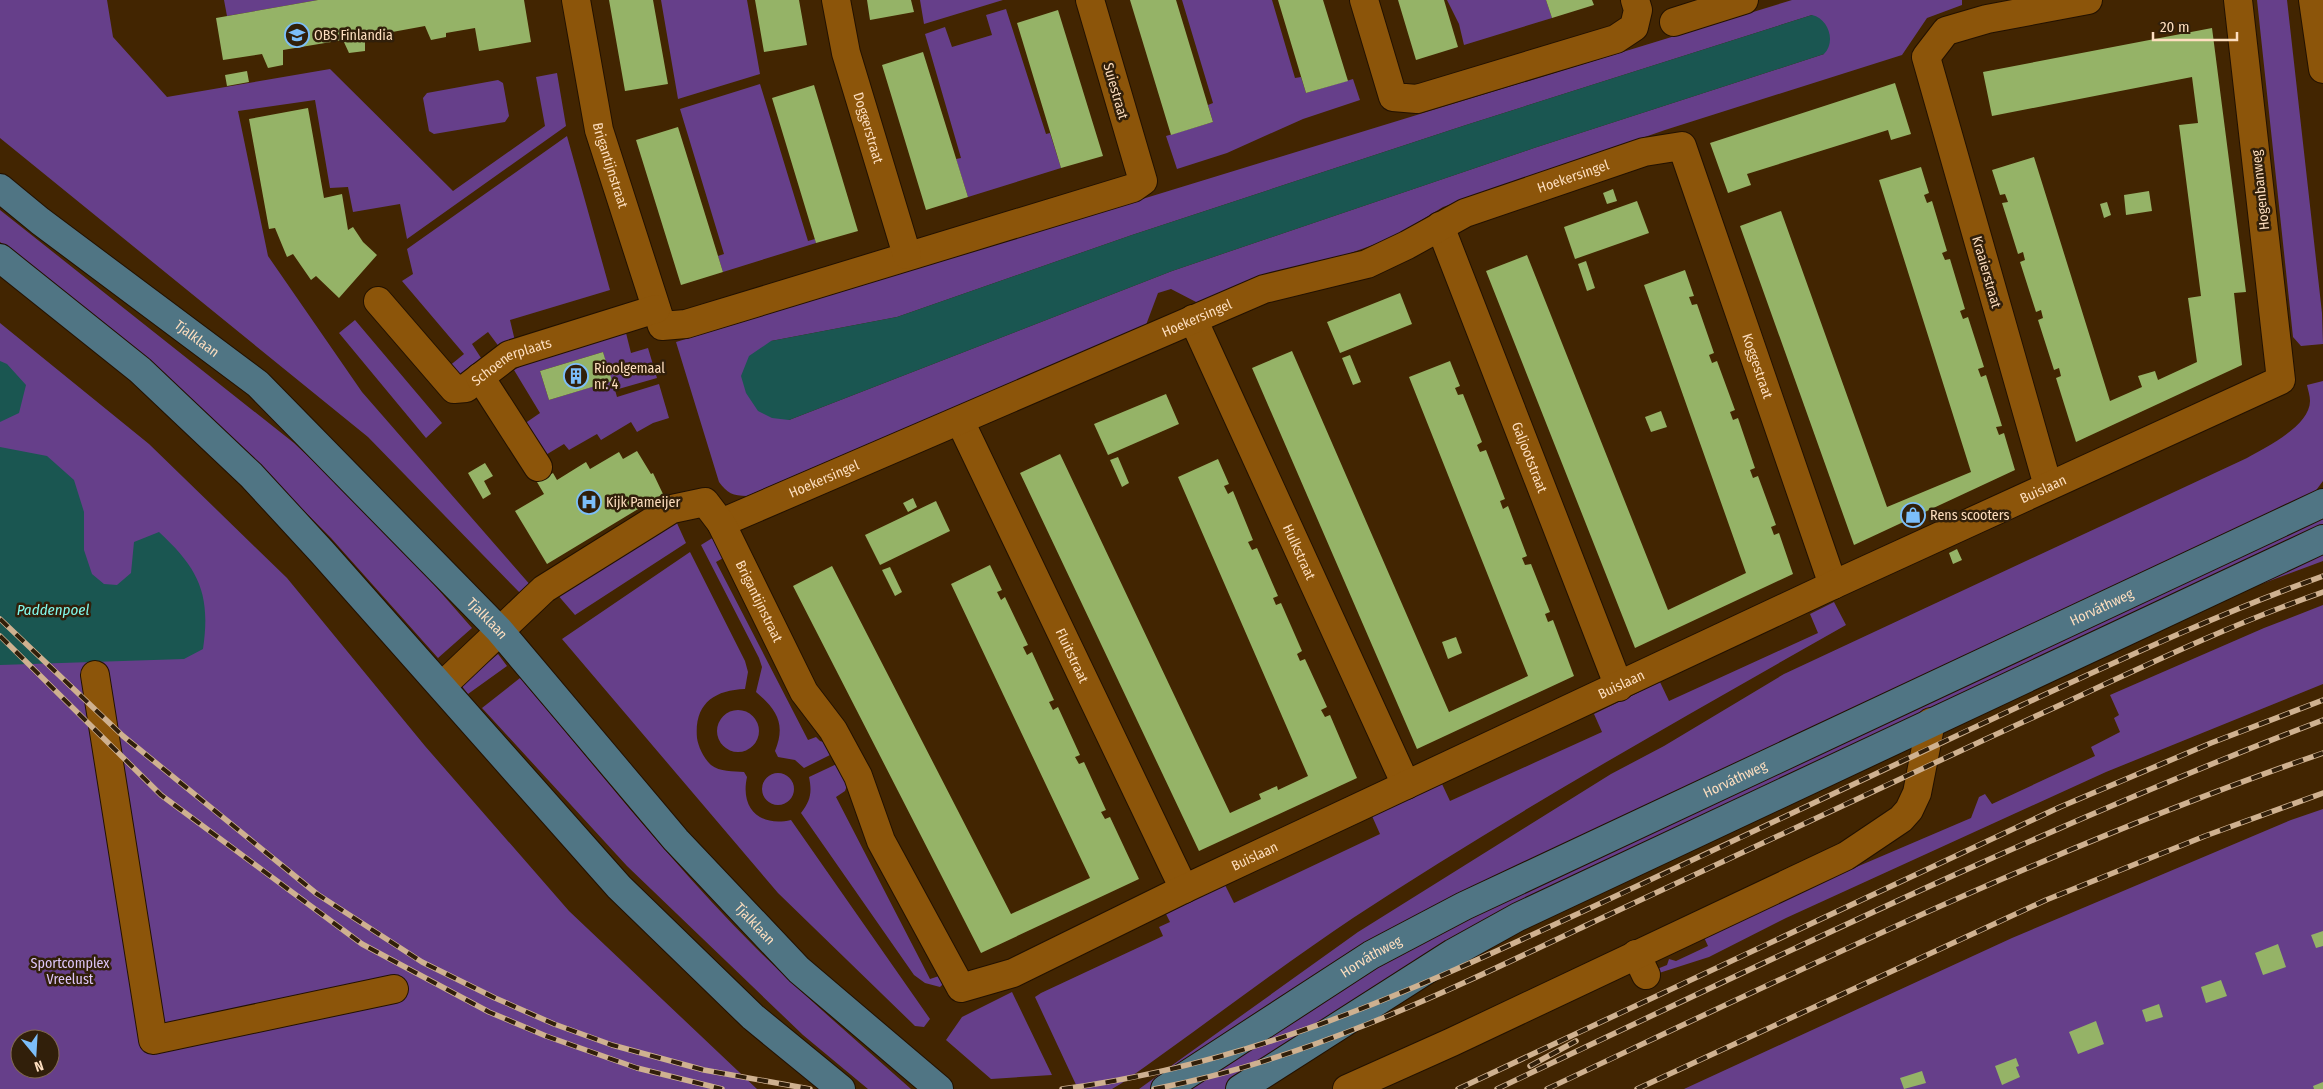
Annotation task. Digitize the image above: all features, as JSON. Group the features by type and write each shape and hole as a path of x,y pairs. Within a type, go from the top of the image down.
{"main road":[{"name":"Tjalklaan","path":"0,188 40,221 258,384 499,630 676,840 799,970 939,1089"},
{"path":"0,258 140,370 251,475 442,686 619,887 753,1017 841,1089"},
{"name":"Horváthweg","path":"1175,1085 1371,955 1464,906 2323,502"},
{"path":"1240,1089 1453,953 1518,917 2323,538"}],"street":[{"name":"Brigantijnstraat","path":"576,0 599,130 659,318"},
{"name":"Doggerstraat","path":"836,0 846,53 907,255"},
{"name":"Suiestraat","path":"907,255 1133,188 1142,181 1090,0"},
{"path":"1364,0 1393,97 1417,99 1616,39 1634,27 1638,10 1635,0"},
{"path":"1674,22 1744,0"},
{"path":"1985,10 2088,0"},
{"name":"Hogenbanweg","path":"2238,0 2281,380"},
{"path":"2314,0 2323,69"},
{"name":"Kraaierstraat","path":"1985,10 1946,31 1926,57 2048,486"},
{"name":"Hoekersingel","path":"721,523 1264,289 1366,264 1407,246 1465,213 1644,152 1682,146"},
{"name":"Koggestraat","path":"1682,146 1833,585"},
{"name":"Galjootstraat","path":"1440,226 1618,687"},
{"path":"659,318 686,324 907,255"},
{"name":"Schoenerplaats","path":"378,301 454,389 466,388 509,355 659,318"},
{"name":"Hulkstraat","path":"1193,319 1406,785"},
{"path":"480,377 538,467"},
{"name":"Buislaan","path":"961,988 1013,973 1184,890 1833,585 2281,380"},
{"name":"Fluitstraat","path":"960,421 1184,890"},
{"name":"Brigantijnstraat","path":"442,686 544,589 672,509 705,502 721,523 804,692 834,730 858,776 880,841 961,988"},
{"path":"95,675 152,1040 394,989"},
{"path":"1347,1089 1468,1034 1640,965 1846,856 1901,819 1909,810 1917,793 1931,722"}],"green space":[{"path":"0,0 107,0 113,37 167,97 330,69 453,191 545,126 536,77 557,73 566,126 407,239 400,204 353,212 348,187 330,188 315,100 238,111 268,256 362,392 532,587 522,595 368,437 0,138"},
{"path":"224,0 318,0 227,16"},
{"path":"661,0 747,0 760,74 678,99"},
{"path":"920,0 1003,0 924,24"},
{"path":"1182,0 1272,0 1295,78 1301,77 1306,93 1353,79 1360,100 1303,119 1227,153 1177,169 1166,136 1213,122 1208,105 1213,103"},
{"path":"1447,0 1546,0 1552,18 1464,45 1459,24"},
{"path":"1792,0 1962,0 1962,5 1927,18 1902,55 1665,130 1443,207 1392,238 1337,258 1269,273 1198,303 1171,289 1158,293 1146,325 747,496 731,493 719,482 676,342","holes":["1812,15 1824,54 1534,148 1172,271 789,420 771,341 897,317 1132,235 1466,125"]},
{"path":"2257,0 2287,0 2322,313 2323,344 2301,346 2293,337"},
{"path":"1006,9 1046,134 1050,133 1061,168 968,197 956,159 961,158 925,34 945,27 952,47 992,35 986,15"},
{"path":"498,80 503,83 509,116 505,122 434,134 429,131 423,98 427,93"},
{"path":"760,84 808,241 815,239 816,243 723,272 718,256 724,254 680,109"},
{"path":"567,136 610,290 510,320 515,341 500,348 488,332 472,344 483,361 464,375 455,374 448,367 464,354 402,281 413,274 407,249"},
{"path":"0,210 294,443 386,530 472,628 438,658 331,538 211,417 93,314 0,242"},
{"path":"355,320 442,423 426,438 339,333"},
{"name":"Sportcomplex Vreelust","path":"0,323 149,444 287,578 425,746 569,911 757,1089 0,1089"},
{"path":"626,333 631,353 648,348 657,378 615,390 617,397 659,384 669,418 653,423 637,432 631,422 601,440 597,434 569,450 564,444 544,456 524,424 540,413 514,370 525,364","holes":["603,352 611,381 549,400 540,371"]},
{"path":"2323,381 2323,481 2311,497 1460,896 1150,1089 1139,1089 1358,932 1611,774 1664,746 1784,674 2255,454 2285,435 2303,419 2310,401 2307,385"},
{"path":"2323,515 2323,527 1601,865 1228,1089 1184,1089 1296,1013 1468,915"},
{"path":"676,521 686,543 575,615 556,593"},
{"path":"714,537 725,557 716,562 808,740 816,737 820,741 833,745 836,752 804,768 795,760 778,757 775,751 780,733 778,718 769,705 756,692 762,667 759,658 701,545"},
{"path":"2323,547 2323,561 2248,589"},
{"path":"690,552 745,661 748,672 745,689 724,692 715,696 703,708 697,726 697,738 702,752 708,762 718,769 744,772 747,777 747,798 750,807 755,813 770,821 791,820 930,1019 924,1027 915,1026 778,893 562,639"},
{"path":"1834,602 1846,625 1597,767 1413,879 1265,979 1122,1083 1112,1089 1078,1089 1035,997 1041,993 1163,936 1159,927 1170,922 1166,914 1225,885 1234,903 1380,834 1372,816 1442,784 1450,801 1602,732 1594,714 1660,682 1669,701 1818,633 1810,614"},
{"path":"2323,605 2323,684 2106,772 1786,918 1709,957 1659,973 1657,969 1667,965 1669,959 1676,961 1708,946 1702,933 1971,818 1979,797 1985,794 1992,804 2095,756 2091,747 2120,732 2114,718 2119,715 2110,695 2264,628"},
{"path":"498,654 507,666 468,694 461,685"},
{"path":"520,678 663,848 723,914 792,983 911,1089 868,1089 803,1035 627,866 482,708"},
{"path":"738,710 753,716 759,731 753,746 738,752 723,746 717,731 723,716"},
{"path":"841,762 850,777 845,791 836,797 930,979 939,976 943,984 940,987 925,983 914,975 801,813 810,796 809,777"},
{"path":"778,773 784,774 789,778 793,783 793,795 789,800 784,804 778,805 772,804 767,800 763,795 762,789 763,783 767,778 772,774"},
{"path":"2323,809 2323,1089 1684,1089 2012,938 2291,820"},
{"path":"1012,992 1052,1075 991,1079 946,1040 962,1017"}],"water":[{"path":"1812,15 1823,21 1829,32 1830,43 1824,54 1534,148 1172,271 789,420 772,418 758,411 746,393 741,376 749,356 771,341 897,317 1132,235 1466,125"},
{"path":"0,361 7,364 26,385 19,413 0,422"},
{"name":"Paddenpoel","path":"0,447 47,456 74,480 84,512 84,550 92,574 104,584 117,585 131,573 134,542 159,532 173,545 193,571 199,584 205,613 203,649 184,659 0,665"}],"building":[{"name":"OBS Finlandia","path":"318,0 524,0 531,42 479,51 475,28 446,33 446,37 431,40 425,26 365,37 365,51 349,53 343,40 283,50 283,65 268,68 262,54 223,60 216,18"},
{"path":"609,0 653,0 668,84 625,91"},
{"path":"755,0 799,0 807,45 764,52"},
{"path":"867,0 911,0 914,12 870,20"},
{"path":"1130,0 1176,0 1213,122 1171,135"},
{"path":"1278,0 1323,0 1348,81 1306,93"},
{"path":"1398,0 1444,0 1458,47 1416,60"},
{"path":"1546,0 1592,0 1594,5 1552,18"},
{"path":"1058,10 1103,156 1061,168 1017,23"},
{"path":"2212,28 2246,292 2234,293 2242,365 2076,442 2056,378 2061,376 2059,368 2054,370 2038,320 2043,318 2041,310 2036,312 2020,262 2025,260 2023,252 2018,254 2002,203 2008,202 2005,194 2000,195 1992,170 2034,157 2110,401 2142,387 2138,376 2155,371 2158,380 2197,362 2188,298 2201,296 2179,125 2198,123 2192,77 1992,116 1983,72"},
{"path":"923,52 968,197 926,210 882,65"},
{"path":"247,71 249,82 227,86 225,75"},
{"path":"1895,83 1911,134 1891,140 1888,130 1747,174 1751,185 1728,193 1710,143"},
{"path":"814,85 858,231 816,243 772,98"},
{"path":"308,108 324,198 342,194 348,230 353,227 363,242 377,255 339,298 316,276 311,280 293,254 287,257 275,228 269,229 249,119"},
{"path":"678,127 723,272 681,285 636,140"},
{"path":"1921,167 1929,193 1924,195 1927,203 1932,201 1947,251 1942,253 1945,260 1950,259 1965,309 1960,311 1963,319 1968,317 1984,367 1978,369 1981,377 1986,375 2002,426 1996,427 1999,435 2004,433 2015,470 1854,545 1740,226 1781,211 1887,507 1971,472 1879,180"},
{"path":"1613,189 1617,201 1607,204 1603,193"},
{"path":"2149,191 2152,211 2126,215 2124,195"},
{"path":"1637,201 1649,233 1575,259 1564,227"},
{"path":"2107,202 2111,215 2104,218 2100,204"},
{"path":"1527,255 1668,610 1746,573 1644,285 1685,270 1694,296 1689,297 1692,305 1697,304 1714,353 1709,355 1712,363 1717,361 1735,410 1730,412 1733,420 1738,418 1755,468 1750,470 1753,478 1758,476 1776,525 1771,527 1774,535 1779,533 1793,574 1635,648 1486,271"},
{"path":"1586,261 1595,288 1587,291 1578,264"},
{"path":"1400,293 1412,324 1340,353 1327,322"},
{"path":"1292,351 1449,712 1528,676 1409,377 1450,361 1460,386 1455,388 1458,395 1463,394 1482,442 1477,445 1480,452 1486,450 1505,499 1500,501 1503,509 1508,506 1527,556 1522,558 1525,565 1531,564 1550,612 1545,614 1548,622 1553,620 1574,676 1417,749 1252,368"},
{"name":"Rioolgemaal nr. 4","path":"603,352 612,381 549,400 540,371"},
{"path":"1350,355 1361,382 1353,385 1342,358"},
{"path":"1166,394 1179,424 1108,455 1094,424"},
{"path":"1661,411 1667,427 1651,432 1645,417"},
{"name":"Kijk Pameijer","path":"637,451 651,474 653,473 663,494 547,564 515,511 544,494 537,482 553,473 557,480 586,462 590,469 619,452 623,459"},
{"path":"1060,454 1230,813 1261,799 1259,794 1277,786 1278,790 1308,776 1178,477 1218,459 1229,484 1224,486 1228,494 1233,491 1253,540 1248,542 1252,550 1257,548 1278,596 1273,598 1276,605 1281,603 1302,651 1297,654 1300,661 1305,659 1327,707 1321,710 1325,717 1330,715 1357,778 1199,851 1020,473"},
{"path":"1118,457 1129,483 1122,487 1110,460"},
{"path":"485,463 493,476 484,481 491,494 483,499 468,473"},
{"path":"913,498 917,507 908,512 903,503"},
{"path":"936,501 950,531 880,565 865,535"},
{"path":"1957,549 1962,560 1953,564 1949,553"},
{"path":"990,565 1002,590 997,592 1001,600 1005,597 1028,645 1023,647 1027,655 1032,652 1054,700 1049,702 1053,710 1058,707 1080,755 1075,757 1079,764 1084,762 1106,810 1101,812 1105,819 1110,817 1139,879 981,953 793,586 832,566 1011,914 1090,878 951,584"},
{"path":"890,567 902,592 895,596 882,570"},
{"path":"1456,637 1462,653 1448,659 1442,642"},
{"path":"2323,931 2323,946 2316,948 2311,935"},
{"path":"2278,944 2286,967 2263,975 2255,953"},
{"path":"2221,980 2227,996 2206,1003 2201,987"},
{"path":"2159,1004 2163,1017 2146,1022 2142,1010"},
{"path":"2096,1021 2104,1044 2078,1054 2069,1032"},
{"path":"2016,1058 2019,1066 2016,1067 2020,1077 2002,1085 1995,1066"},
{"path":"1922,1071 1926,1083 1904,1089 1900,1078"},
{"path":"2323,1082 2323,1089 2314,1089 2313,1086"}],"railway":[{"path":"1062,1089 1133,1077 1201,1062 1331,1020 1395,995 1586,910 2133,654 2246,605 2323,576"},
{"path":"1154,1089 1211,1076 1267,1060 1322,1041 1431,998 1875,790 2218,633 2323,592"},
{"path":"0,619 123,736 317,894 422,962 495,998 554,1024 612,1045 704,1070 810,1089"},
{"path":"0,636 161,795 362,944 489,1012 546,1036 637,1068 722,1089"},
{"path":"1458,1089 2060,807 2211,743 2323,700"},
{"path":"1497,1089 1804,944 2010,850 2113,805 2323,720"},
{"path":"1547,1089 1930,910 2125,827 2323,753"},
{"path":"1637,1089 2046,900 2205,836 2323,793"},
{"path":"1530,1066 1576,1041"}],"place":[{"name":"OBS Finlandia","path":"297,35"},
{"name":"Rioolgemaal nr. 4","path":"576,376"},
{"name":"Kijk Pameijer","path":"589,502"},
{"name":"Rens scooters","path":"1913,515"}]}
